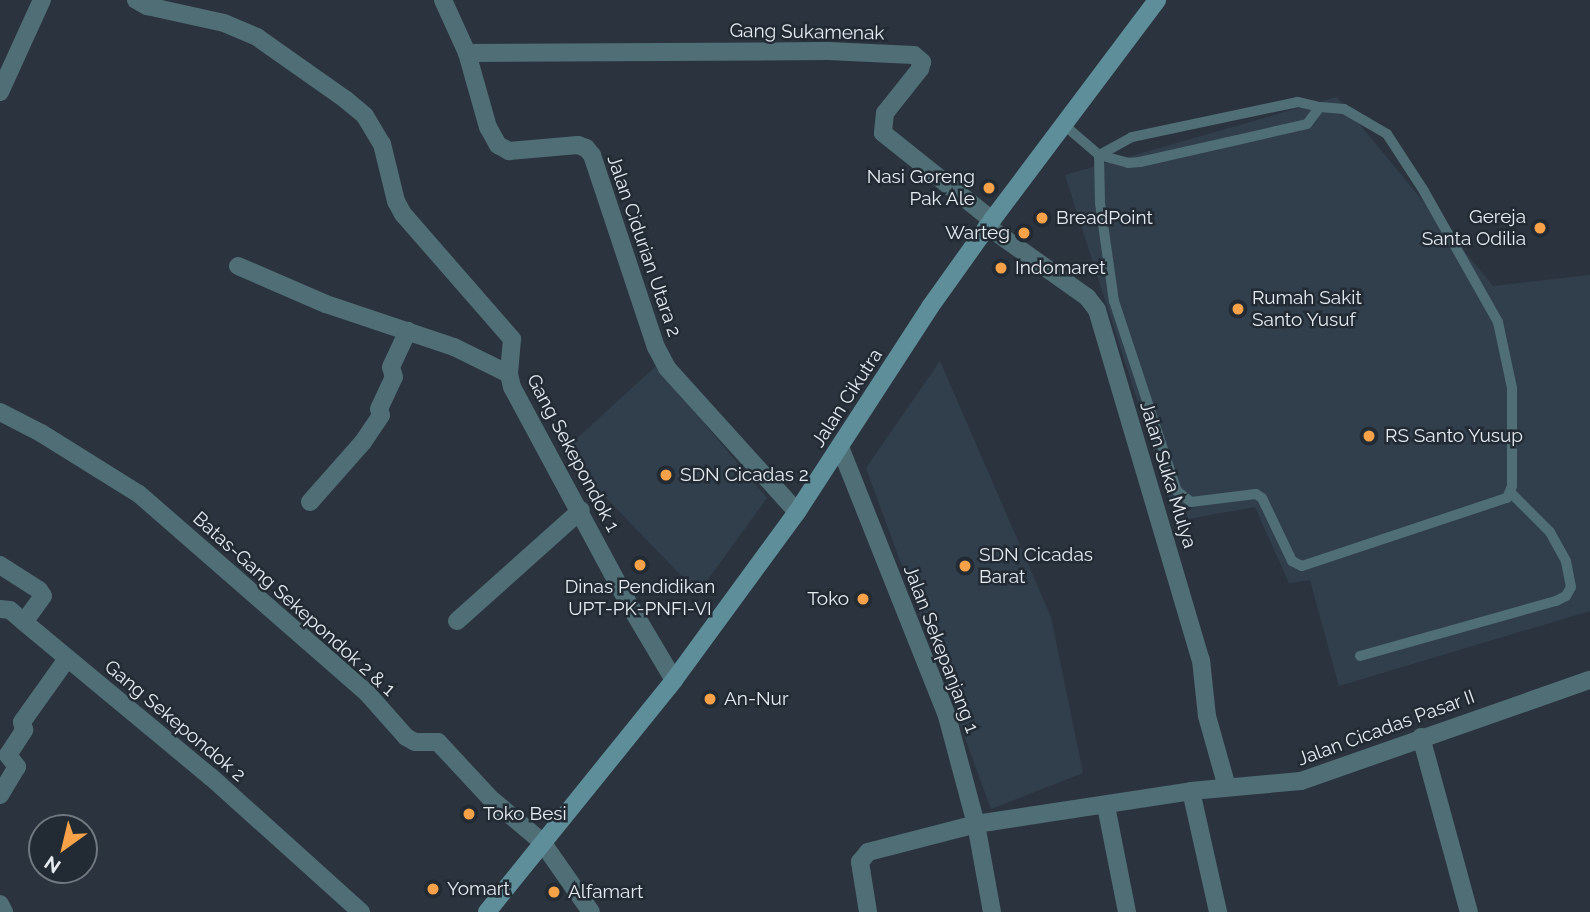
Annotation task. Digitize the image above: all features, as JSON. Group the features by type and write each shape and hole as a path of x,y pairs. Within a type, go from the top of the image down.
{"main road":[{"name":"Jalan Cikutra","path":"487,912 674,680 797,512 930,307 1157,0"}],"street":[{"path":"0,92 42,0"},
{"name":"Gang Sekepondok 1","path":"136,0 147,6 224,23 257,37 365,116 382,144 396,201 403,214 512,339 509,374 512,387 581,510 627,601 674,680"},
{"name":"Jalan Cidurian Utara 2","path":"443,0 467,53 488,127 498,145 509,151 578,145 586,148 592,155 639,301 667,368 797,512"},
{"name":"Gang Sukamenak","path":"467,53 828,51 914,55 922,62 920,69 885,113 883,133 990,223"},
{"name":"Jalan Suka Mulya","path":"990,223 1087,297 1097,310 1201,660 1207,716 1227,788"},
{"path":"238,266 326,304 454,347 509,374"},
{"path":"310,502 363,442 381,415 379,409 394,377 391,367 408,331"},
{"name":"Batas-Gang Sekepondok 2 & 1","path":"0,412 41,433 139,494 367,693 406,737 415,742 438,742 490,798 542,842 591,912"},
{"name":"Jalan Sekepanjang 1","path":"840,447 947,716 976,824 992,912"},
{"path":"457,621 581,510"},
{"path":"0,565 39,590 43,596 24,622"},
{"name":"Gang Sekepondok 2","path":"0,609 10,610 211,777 361,912"},
{"path":"0,795 17,767 8,755 24,730 22,722 67,659"},
{"name":"Jalan Cicadas Pasar II","path":"868,912 860,862 863,855 976,824 1191,791 1301,781 1590,680"},
{"path":"1422,737 1469,912"},
{"path":"1191,791 1218,912"},
{"path":"1106,806 1127,912"},
{"path":"0,904 4,912"}],"lane":[{"path":"1298,102 1344,110 1387,134 1430,200 1498,322 1512,388 1511,493 1507,498 1302,566 1292,561 1262,498 1255,494 1201,503 1183,498 1173,481 1114,301 1100,203 1099,155 1132,137 1298,102"},
{"path":"1063,124 1099,155 1128,163 1307,124 1320,107"},
{"path":"1360,656 1566,596 1571,587 1566,561 1550,532 1511,493"}],"shaded area":[{"name":"RS Santo Yusup","path":"1337,97 1493,286 1590,275 1590,611 1339,686 1310,580 1289,583 1255,507 1176,521 1065,175"},
{"name":"SDN Cicadas Barat","path":"940,361 1051,617 1083,773 991,809 866,468"},
{"name":"SDN Cicadas 2","path":"656,366 767,498 698,593 562,452"}],"place":[{"name":"Nasi Goreng Pak Ale","path":"989,188"},
{"name":"BreadPoint","path":"1042,218"},
{"name":"Gereja Santa Odilia","path":"1540,228"},
{"name":"Warteg","path":"1024,233"},
{"name":"Indomaret","path":"1001,268"},
{"name":"Rumah Sakit Santo Yusuf","path":"1238,309"},
{"name":"RS Santo Yusup","path":"1369,436"},
{"name":"SDN Cicadas 2","path":"666,475"},
{"name":"Dinas Pendidikan UPT-PK-PNFI-VI","path":"640,565"},
{"name":"SDN Cicadas Barat","path":"965,566"},
{"name":"Toko","path":"863,599"},
{"name":"An-Nur","path":"710,699"},
{"name":"Toko Besi","path":"469,814"},
{"name":"Yomart","path":"433,889"},
{"name":"Alfamart","path":"554,892"}]}
